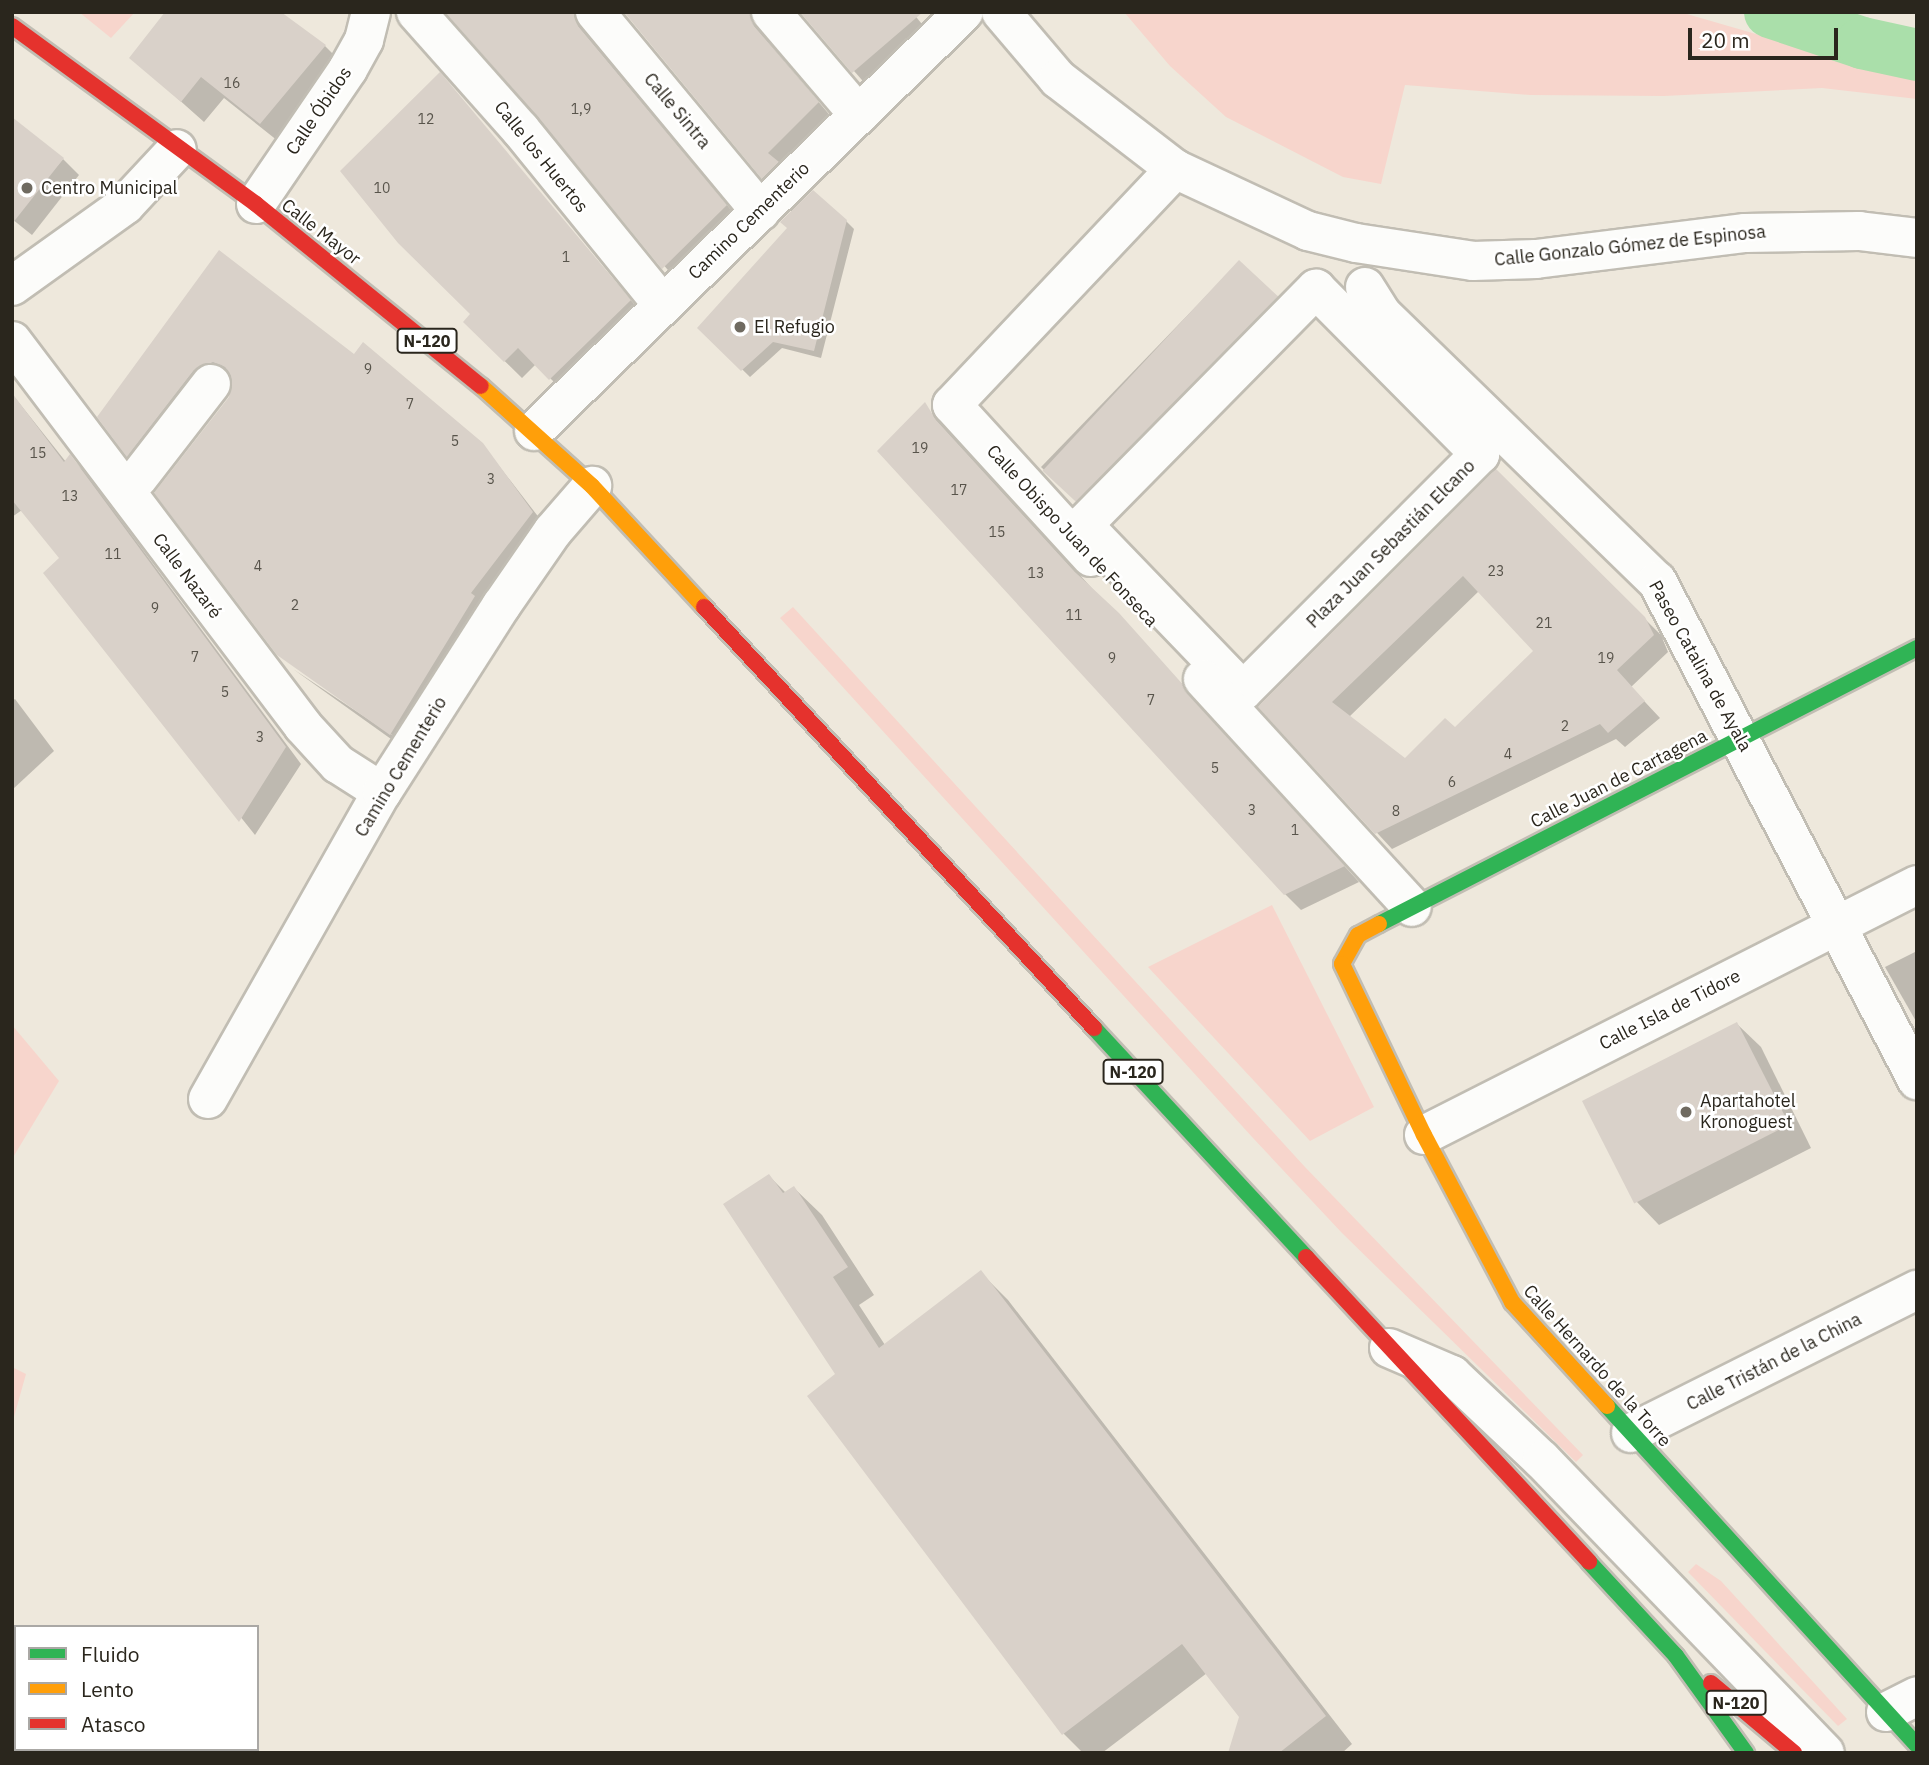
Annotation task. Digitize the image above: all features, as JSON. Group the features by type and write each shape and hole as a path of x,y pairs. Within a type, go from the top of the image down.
{"main road":[{"name":"Calle Mayor","path":"12,26 177,149 256,204 534,431 592,486"},
{"name":"N-120","path":"592,486 1676,1656 1746,1753"},
{"name":"Calle Juan de Cartagena","path":"1345,952 1358,934 1917,648"},
{"name":"Calle Hernardo de la Torre","path":"1345,952 1344,976 1512,1302 1632,1433 1901,1704 1917,1745"},
{"name":"N-120","path":"1676,1656 1794,1753"}],"street":[{"name":"Calle Óbidos","path":"256,204 348,69 364,40 371,12"},
{"name":"Calle los Huertos","path":"416,12 520,130 663,305"},
{"name":"Calle Sintra","path":"595,12 760,211"},
{"path":"771,12 859,115"},
{"name":"Camino Cementerio","path":"534,431 964,12"},
{"name":"Calle Gonzalo Gómez de Espinosa","path":"1001,12 1058,79 1175,169 1308,231 1424,257 1536,259 1745,233 1817,230 1917,238"},
{"path":"12,286 125,205 177,149"},
{"name":"Calle Obispo Juan de Fonseca","path":"1175,169 951,405 1412,907"},
{"name":"Paseo Catalina de Ayala","path":"1365,287 1382,314 1657,581 1917,1080"},
{"name":"Plaza Juan Sebastián Elcano","path":"1316,289 1480,454 1243,691 1083,525 1316,289"},
{"name":"Calle Nazaré","path":"12,341 303,726 338,764 382,792"},
{"path":"138,478 211,384"},
{"name":"Camino Cementerio","path":"208,1099 382,792 516,583 592,486"},
{"name":"Calle Isla de Tidore","path":"1424,1135 1917,885"},
{"name":"Calle Tristán de la China","path":"1632,1433 1917,1290"},
{"path":"1387,1347 1452,1375 1542,1460 1825,1753"}],"shaded area":[{"path":"79,12 135,12 111,38"},
{"path":"1124,12 1680,12 1917,81 1917,99 1822,88 1664,96 1530,95 1405,85 1381,184 1343,177 1226,117 1170,66"},
{"path":"793,607 1305,1167 1583,1455 1576,1462 1342,1233 1253,1138 780,618"},
{"path":"1272,905 1374,1107 1310,1141 1148,967"},
{"path":"12,1025 59,1081 12,1159"},
{"path":"12,1367 26,1374 12,1424"},
{"path":"1696,1564 1721,1581 1847,1719 1838,1726 1688,1572"}],"building":[{"path":"165,12 281,12 326,45 260,124 201,77 181,102 129,58"},
{"path":"445,12 574,12 578,26 727,205 662,269 536,115"},
{"path":"624,12 750,12 754,26 819,102 768,153 779,162 762,179"},
{"path":"800,12 923,12 852,73"},
{"path":"440,72 631,300 549,380 518,348 504,362 463,322 470,314 398,243 340,171"},
{"name":"Centro Municipal","path":"12,117 64,158 12,224"},
{"path":"813,190 847,220 814,351 773,342 741,371 697,328 787,228 780,222"},
{"path":"219,250 354,354 363,342 483,443 533,512 471,593 475,596 390,735 277,655 154,493 229,397 231,376 225,367 213,362 194,370 127,457 97,417"},
{"path":"1239,260 1278,297 1082,507 1043,471"},
{"path":"12,393 64,462 70,454 286,747 239,822 43,573 59,558 12,500"},
{"path":"925,402 936,420 1075,572 1119,613 1345,866 1284,895 877,451"},
{"path":"1496,469 1645,617 1654,635 1617,670 1645,701 1608,733 1600,724 1375,834 1258,707","holes":["1463,576 1533,651 1455,727 1445,718 1405,758 1332,702"]},
{"name":"Apartahotel Kronoguest","path":"1737,1022 1789,1124 1634,1203 1582,1101"},
{"path":"769,1174 783,1193 794,1186 848,1267 833,1277 879,1348 981,1270 1326,1716 1279,1753 1228,1753 1239,1717 1182,1644 1062,1735 807,1396 835,1374 723,1204"}],"waterway":[{"path":"1770,12 1862,43 1917,55"}],"traffic: fast":[{"path":"1379,924 1917,648"},
{"path":"1094,1028 1306,1257"},
{"path":"1607,1406 1917,1745"},
{"path":"1589,1562 1676,1656 1746,1753"}],"traffic: slow":[{"path":"481,386 592,486 704,607"},
{"path":"1379,924 1358,935 1342,964 1424,1135 1512,1302 1607,1406"}],"traffic: jam":[{"path":"12,26 256,204 481,386"},
{"path":"704,607 1094,1028"},
{"path":"1306,1257 1589,1562"},
{"path":"1711,1683 1794,1753"}],"place":[{"name":"Centro Municipal","path":"27,188"},
{"name":"El Refugio","path":"740,327"},
{"name":"Apartahotel Kronoguest","path":"1686,1112"}]}
